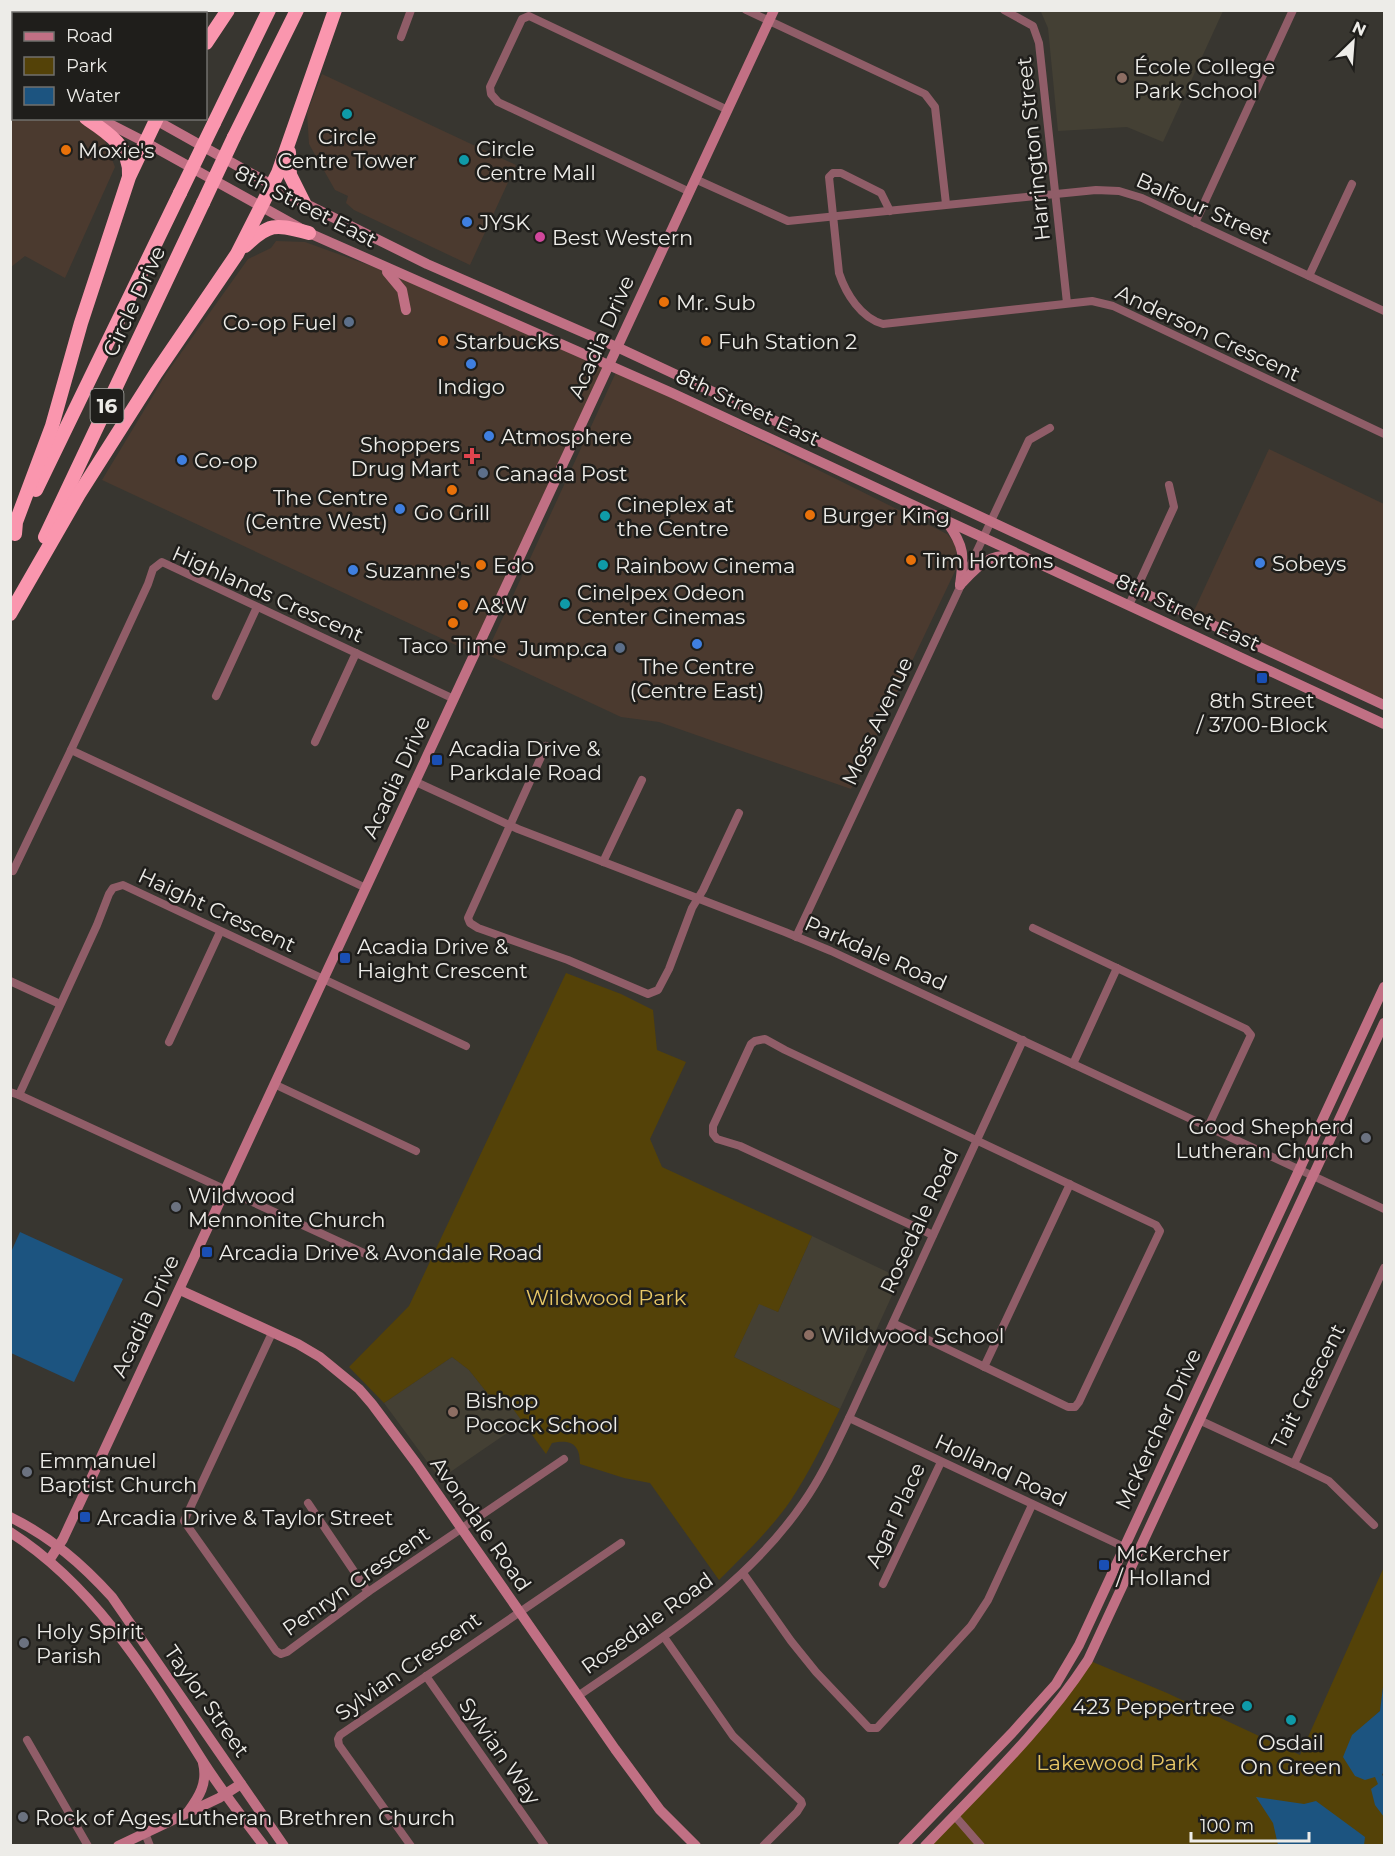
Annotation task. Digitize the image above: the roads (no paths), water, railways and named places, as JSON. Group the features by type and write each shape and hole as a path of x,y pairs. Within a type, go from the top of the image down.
{"highway":[{"path":"207,42 228,10"},
{"name":"Circle Drive","path":"13,539 269,10"},
{"name":"Circle Drive","path":"10,612 234,137 297,10"},
{"path":"10,612 85,484 156,373 237,254 272,186 290,143 335,10"},
{"path":"89,120 117,142 124,151 129,177"},
{"path":"13,539 16,522 52,426 81,323 129,177 155,120"},
{"path":"290,143 290,175 304,203"},
{"path":"237,254 260,233 278,225 309,233"}],"main road":[{"name":"Acadia Drive","path":"50,1559 59,1545 180,1290 774,10"},
{"name":"8th Street East","path":"102,120 309,233 610,365 1384,724"},
{"name":"8th Street East","path":"157,120 272,186 427,264 619,348 1384,705"},
{"path":"383,267 402,290 406,310"},
{"path":"947,521 960,540 962,549 960,585"},
{"path":"960,585 977,567 990,558 1006,555 1022,556"},
{"name":"McKercher Drive","path":"903,1845 1012,1733 1056,1684 1079,1645 1384,987"},
{"name":"McKercher Drive","path":"925,1845 1045,1719 1088,1660 1384,1023"},
{"name":"Avondale Road","path":"180,1290 320,1357 351,1382 381,1416 660,1810 696,1845"},
{"name":"Taylor Street","path":"10,1517 59,1545 86,1569 112,1598 284,1845"},
{"name":"Taylor Street","path":"10,1532 50,1559 99,1609 194,1744 226,1795 264,1845"},
{"path":"186,1814 196,1800 205,1779 202,1760"},
{"path":"118,1845 226,1795 241,1784"}],"street":[{"path":"401,37 411,10"},
{"path":"746,10 925,94 935,107 946,204"},
{"name":"Harrington Street","path":"1004,10 1033,26 1039,43 1067,303"},
{"path":"1195,223 1293,10"},
{"path":"690,192 498,102 491,94 490,87 522,20 529,16 728,110"},
{"path":"833,218 828,184 829,177 837,173 881,193 890,211"},
{"name":"Balfour Street","path":"695,180 788,221 833,218 946,204 1096,190 1119,190 1142,198 1384,311"},
{"path":"1309,276 1352,184"},
{"name":"Anderson Crescent","path":"833,218 842,283 861,312 871,321 883,324 1092,301 1113,306 1384,434"},
{"name":"Moss Avenue","path":"796,936 1029,440 1050,428"},
{"path":"1129,605 1174,507 1169,485"},
{"name":"Highlands Crescent","path":"71,750 153,569 162,562 454,699"},
{"path":"216,696 257,607"},
{"path":"315,742 356,653"},
{"path":"546,746 468,918 471,923 648,994 658,990 669,969 692,908 739,813"},
{"path":"13,871 71,750 366,888"},
{"path":"603,862 642,780"},
{"name":"Parkdale Road","path":"416,782 509,825 796,936 1313,1177"},
{"name":"Haight Crescent","path":"19,1095 109,894 118,885 123,885 466,1046"},
{"path":"1033,928 1246,1029 1251,1035 1208,1127"},
{"path":"169,1042 220,932"},
{"path":"1073,1064 1117,968"},
{"path":"10,981 60,1004"},
{"path":"893,1323 1068,1407 1075,1407 1160,1231 1156,1225 765,1039 751,1044 713,1126 712,1134 717,1139 740,1146 933,1235"},
{"name":"Rosedale Road","path":"578,1696 664,1637 743,1573 802,1504 824,1469 849,1418 1023,1040"},
{"path":"274,1084 416,1151"},
{"path":"10,1092 368,1256"},
{"path":"1313,1177 1384,1209"},
{"path":"984,1367 1070,1184"},
{"name":"Tait Crescent","path":"1199,1420 1294,1464 1384,1268"},
{"name":"Penryn Crescent","path":"272,1333 184,1521 276,1651 281,1654 564,1459"},
{"name":"Holland Road","path":"849,1418 1137,1553"},
{"name":"Agar Place","path":"883,1584 941,1461"},
{"path":"1294,1464 1329,1482 1374,1525"},
{"path":"308,1503 368,1592"},
{"path":"743,1573 816,1672 869,1728 877,1728 971,1626 988,1600 1032,1505"},
{"name":"Sylvian Crescent","path":"411,1845 339,1745 338,1739 343,1732 621,1543"},
{"path":"664,1637 733,1736 801,1801 802,1804 797,1812 763,1845"},
{"name":"Sylvian Way","path":"426,1676 545,1845"},
{"path":"27,1740 88,1845"},
{"path":"954,1815 981,1845"},
{"path":"145,1833 150,1845"}],"water":[{"path":"20,1232 123,1279 74,1382 11,1353 11,1252"},
{"path":"1384,1679 1384,1773 1382,1774 1384,1817 1375,1805 1371,1789 1378,1784 1375,1777 1365,1780 1355,1776 1343,1757 1352,1735 1380,1711"},
{"path":"1256,1797 1304,1804 1316,1801 1365,1837 1364,1845 1278,1845 1273,1823"}],"place":[{"name":"École College Park School","path":"1122,78"},
{"name":"Circle Centre Tower","path":"347,114"},
{"name":"Moxie's","path":"66,150"},
{"name":"Circle Centre Mall","path":"464,160"},
{"name":"JYSK","path":"467,222"},
{"name":"Best Western","path":"540,237"},
{"name":"Mr. Sub","path":"664,302"},
{"name":"Co-op Fuel","path":"349,322"},
{"name":"Starbucks","path":"443,341"},
{"name":"Fuh Station 2","path":"706,341"},
{"name":"Indigo","path":"471,364"},
{"name":"Atmosphere","path":"489,436"},
{"name":"Shoppers Drug Mart","path":"472,456"},
{"name":"Co-op","path":"182,460"},
{"name":"Canada Post","path":"483,473"},
{"name":"Go Grill","path":"452,490"},
{"name":"The Centre (Centre West)","path":"400,509"},
{"name":"Burger King","path":"810,515"},
{"name":"Cineplex at the Centre","path":"605,516"},
{"name":"Tim Hortons","path":"911,560"},
{"name":"Sobeys","path":"1260,563"},
{"name":"Edo","path":"481,565"},
{"name":"Rainbow Cinema","path":"603,565"},
{"name":"Suzanne's","path":"353,570"},
{"name":"Cinelpex Odeon Center Cinemas","path":"565,604"},
{"name":"A&W","path":"463,605"},
{"name":"Taco Time","path":"453,623"},
{"name":"The Centre (Centre East)","path":"697,644"},
{"name":"Jump.ca","path":"620,648"},
{"name":"8th Street / 3700-Block","path":"1262,678"},
{"name":"Acadia Drive & Parkdale Road","path":"437,760"},
{"name":"Acadia Drive & Haight Crescent","path":"345,958"},
{"name":"Good Shepherd Lutheran Church","path":"1366,1138"},
{"name":"Wildwood Mennonite Church","path":"176,1207"},
{"name":"Arcadia Drive & Avondale Road","path":"207,1252"},
{"name":"Wildwood School","path":"809,1335"},
{"name":"Bishop Pocock School","path":"453,1412"},
{"name":"Emmanuel Baptist Church","path":"27,1472"},
{"name":"Arcadia Drive & Taylor Street","path":"85,1517"},
{"name":"McKercher / Holland","path":"1104,1565"},
{"name":"Holy Spirit Parish","path":"24,1643"},
{"name":"423 Peppertree","path":"1247,1706"},
{"name":"Osdail On Green","path":"1291,1720"},
{"name":"Rock of Ages Lutheran Brethren Church","path":"23,1817"}],"park label":[{"name":"Wildwood Park","path":"606,1297"},
{"name":"Lakewood Park","path":"1117,1762"}]}
